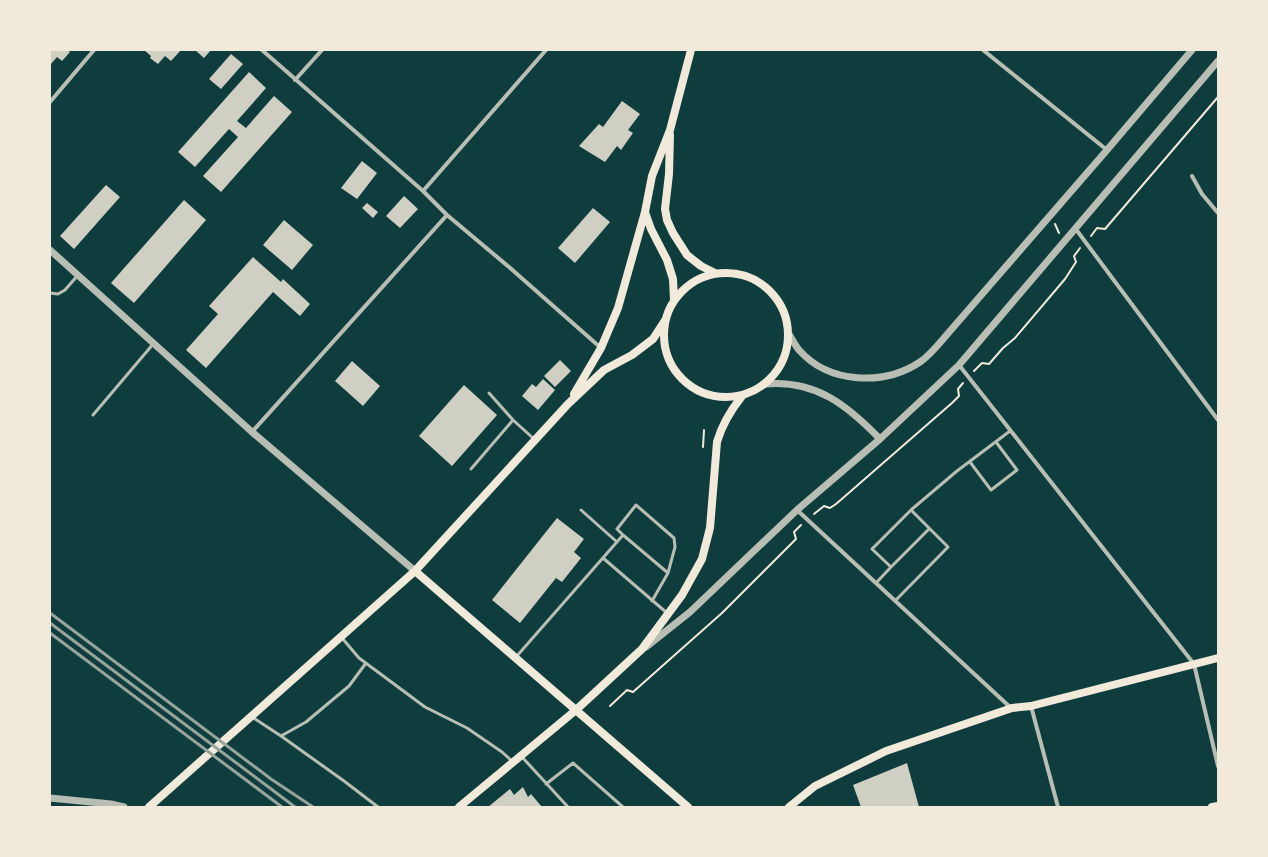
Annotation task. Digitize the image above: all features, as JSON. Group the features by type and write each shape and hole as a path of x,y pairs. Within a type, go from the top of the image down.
{"main road":[{"path":"568,404 601,348 618,308 644,212 652,176 670,130 691,50"},
{"path":"670,130 669,174 665,209 667,220 673,233 687,255 701,266 715,273"},
{"path":"644,212 667,260 673,279 674,300"},
{"path":"715,273 739,274 755,279 770,290 782,306 788,323 789,334 785,356 777,372 766,384 754,391 732,398 716,397 701,393 687,385 679,377 667,356 663,332 666,319 674,300 683,289 701,278 715,273"},
{"path":"149,807 415,572 568,404 604,370 632,355 653,339 666,319"},
{"path":"459,807 576,710 642,649 682,595 702,559 710,528 717,442 721,429 730,411 742,396"},
{"path":"415,572 688,807"},
{"path":"789,807 815,786 886,751 1012,708 1031,706 1218,658"},
{"path":"1212,807 1218,806"}],"street":[{"path":"50,102 94,50"},
{"path":"262,50 422,191 447,215 601,348"},
{"path":"296,80 322,50"},
{"path":"422,191 546,50"},
{"path":"983,50 1107,150"},
{"path":"789,334 799,350 816,364 829,371 849,377 872,378 894,375 921,362 944,338 1192,50"},
{"path":"642,649 690,612 797,510 880,439 959,366 1218,61"},
{"path":"1192,176 1202,194 1218,213"},
{"path":"252,432 447,215"},
{"path":"1076,228 1218,420"},
{"path":"50,250 252,432 415,572"},
{"path":"959,366 1194,664 1218,766"},
{"path":"766,384 781,383 802,386 830,397 862,421 880,439"},
{"path":"797,510 1012,708"},
{"path":"1031,706 1058,807"},
{"path":"50,798 111,804 124,807"}],"lane":[{"path":"50,294 58,294 65,290 78,275"},
{"path":"93,415 154,344"},
{"path":"489,393 513,420 535,441"},
{"path":"471,468 513,420"},
{"path":"891,567 872,549 911,510 1010,431"},
{"path":"970,462 991,490 1018,470 996,442"},
{"path":"652,601 668,573 674,547 674,538 636,505 617,529 668,573"},
{"path":"581,510 618,542"},
{"path":"895,600 948,547 911,510"},
{"path":"876,583 929,528"},
{"path":"515,658 623,535"},
{"path":"603,558 668,614"},
{"path":"341,637 359,658 425,707 467,728 502,752 513,762"},
{"path":"281,736 306,722 349,686 366,663"},
{"path":"251,716 344,781 378,807"},
{"path":"521,755 568,807"},
{"path":"546,784 572,763 623,807"}],"path":[{"path":"1092,234 1097,228 1105,229 1218,97"},
{"path":"1054,222 1060,238"},
{"path":"976,370 982,363 990,364 1003,348 1015,338 1065,279 1076,262 1074,256 1082,246"},
{"path":"814,514 824,506 830,508 836,504 952,403 959,396 958,389 964,381"},
{"path":"703,447 704,430"},
{"path":"610,706 627,690 633,692 722,613 796,539 794,532 802,524"}],"building":[{"path":"50,50 67,50 70,52 62,61 57,57 50,65"},
{"path":"144,50 181,50 171,61 165,56 158,64 150,58 151,56"},
{"path":"195,50 211,50 204,58"},
{"path":"231,54 243,64 221,89 209,79"},
{"path":"249,72 266,88 237,121 246,128 274,96 292,112 221,192 203,176 238,137 229,129 195,167 178,152"},
{"path":"622,101 640,114 628,130 633,133 621,150 617,146 605,162 579,146 599,124 603,127"},
{"path":"362,161 377,173 357,199 341,188"},
{"path":"106,185 120,197 74,249 60,236"},
{"path":"404,196 418,209 400,228 386,216"},
{"path":"184,200 206,220 134,303 111,283"},
{"path":"367,203 378,212 373,218 362,208"},
{"path":"593,208 610,222 575,263 558,248"},
{"path":"284,220 313,245 292,270 263,245"},
{"path":"253,257 281,282 283,279 310,304 300,316 273,292 206,368 186,350 218,314 209,306"},
{"path":"560,360 571,371 555,387 544,376"},
{"path":"352,361 380,386 363,406 335,381"},
{"path":"543,379 555,390 538,410 522,396 532,384 536,387"},
{"path":"464,385 497,415 452,466 419,436"},
{"path":"557,518 584,539 574,552 581,558 562,582 556,578 520,623 492,600"},
{"path":"907,763 919,807 861,807 853,785"},
{"path":"523,787 528,797 531,794 542,807 488,807 510,789 514,795"}],"railway":[{"path":"50,613 271,779 313,807"},
{"path":"50,623 295,807"},
{"path":"50,633 282,807"}]}
